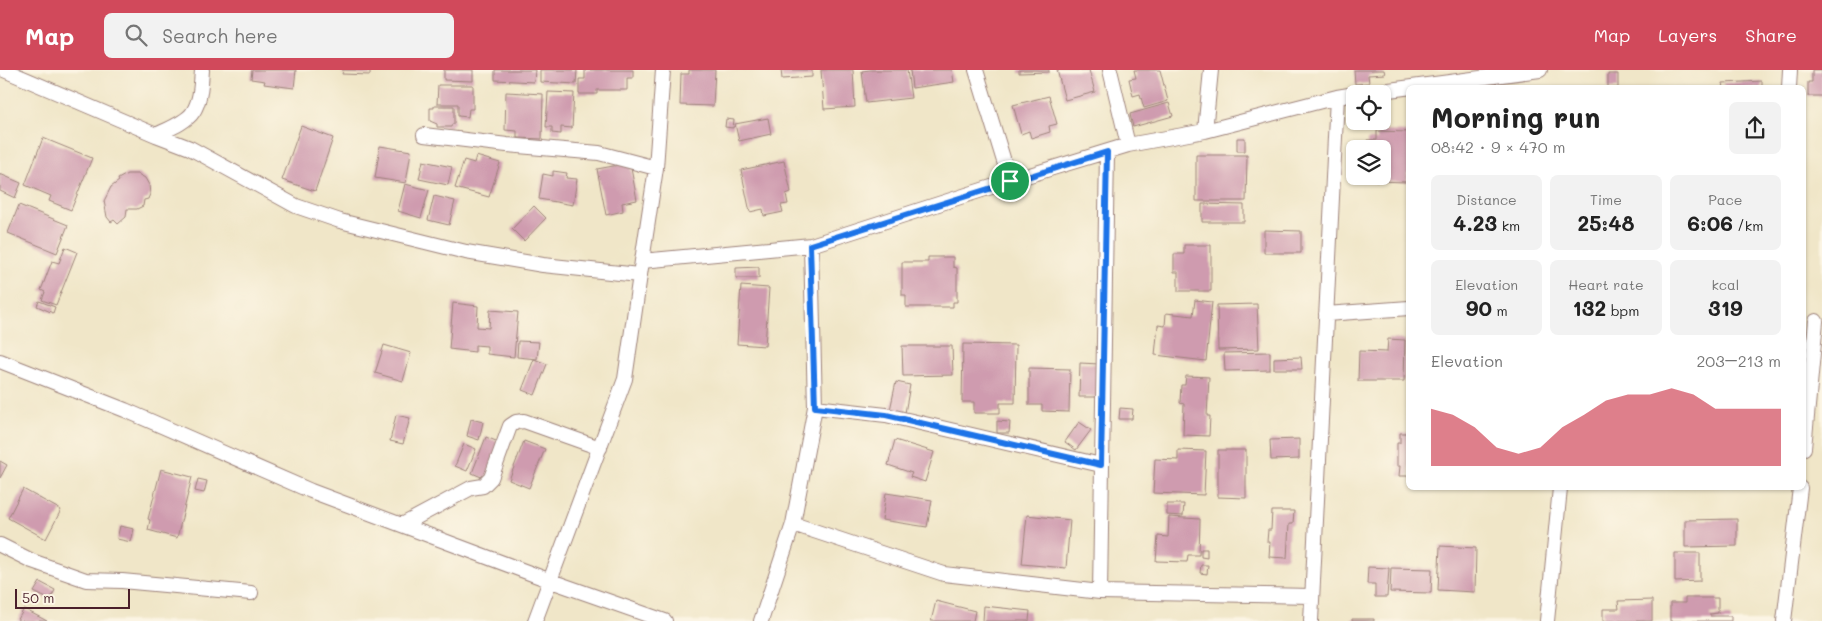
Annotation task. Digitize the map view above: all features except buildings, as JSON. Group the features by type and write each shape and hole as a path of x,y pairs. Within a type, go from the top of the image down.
{"street":[{"path":"4,70 190,148 296,206 340,221 466,252 543,265 641,268 810,245 1128,145 1205,131 1346,95"},
{"path":"156,134 172,128 193,113 199,95 202,70"},
{"path":"535,621 625,379 656,168 663,70"},
{"path":"976,70 1010,181"},
{"path":"1110,70 1128,145"},
{"path":"1205,131 1211,70"},
{"path":"1427,85 1540,70"},
{"path":"1789,85 1790,70"},
{"path":"1391,90 1406,88"},
{"path":"1311,621 1336,97"},
{"path":"424,135 599,153 656,168"},
{"path":"1100,592 1107,152"},
{"path":"761,621 793,524 815,407 810,245"},
{"path":"1326,314 1406,308"},
{"path":"1806,422 1814,320"},
{"path":"0,361 126,410 311,491 551,581 665,621"},
{"path":"815,407 886,415 1101,465"},
{"path":"402,525 471,488 484,486 491,478 510,426 516,422 524,421 600,448"},
{"path":"1547,621 1560,490"},
{"path":"1784,621 1800,490"},
{"path":"793,524 944,574 1100,592 1311,596"},
{"path":"0,545 32,561 86,580 122,581 251,593"}],"route":[{"path":"1107,152 1101,465 886,415 815,407 810,245 1010,181 1107,152"}]}
